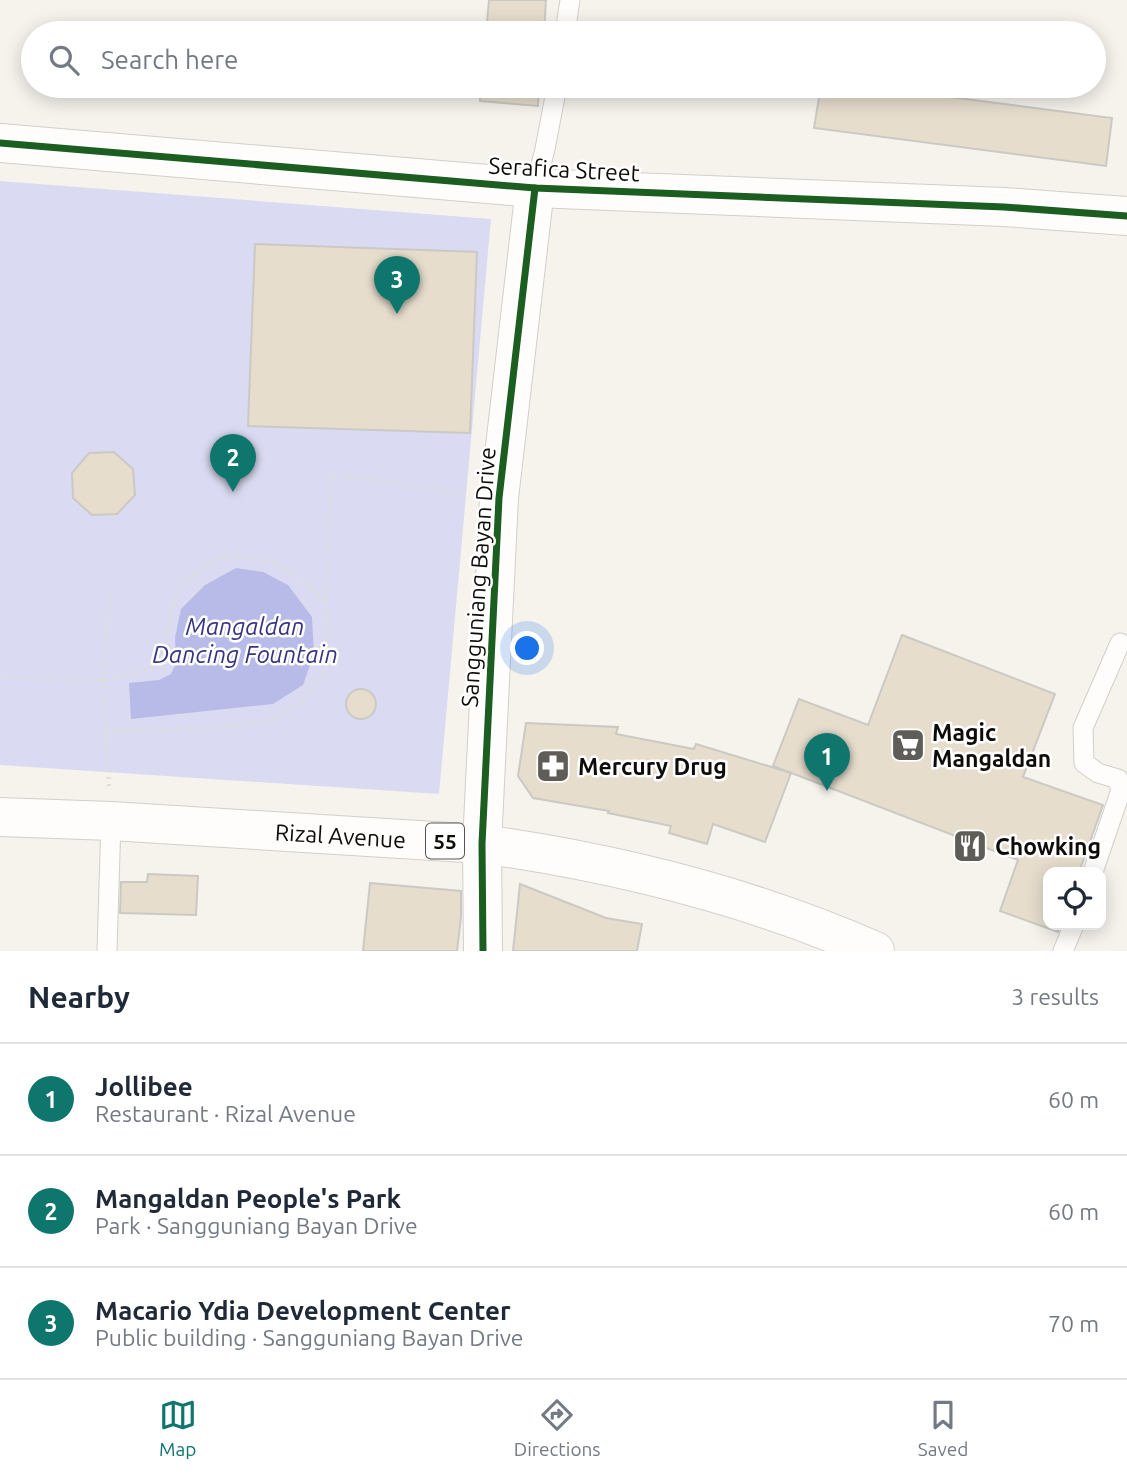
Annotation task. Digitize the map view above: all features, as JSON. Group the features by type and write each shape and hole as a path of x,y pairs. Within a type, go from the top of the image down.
{"main road":[{"name":"Serafica Street","path":"0,143 535,188 1004,207 1127,216"},
{"name":"Sangguniang Bayan Drive","path":"482,951 482,844 499,498 535,188"},
{"name":"Rizal Avenue","path":"0,817 111,821 482,844 534,851 639,872 748,903 875,951"}],"lane":[{"path":"567,21 570,0"},
{"path":"535,188 555,98"},
{"path":"1095,867 1121,790 1118,779 1098,773 1084,763 1083,728 1119,643"},
{"path":"107,951 111,821"},
{"path":"1063,951 1072,930"}],"path":[{"path":"106,731 212,729 276,719 304,700 324,673 328,643 326,602 331,474 499,498"},
{"path":"0,676 103,680 145,671 157,661 168,630 176,594 188,578 221,556 251,557 296,574 326,602"},
{"path":"110,595 103,680 111,821"}],"shaded area":[{"path":"0,181 491,219 439,794 0,765"}],"water":[{"name":"Mangaldan Dancing Fountain","path":"236,568 263,572 288,585 312,617 314,654 303,685 273,704 131,719 129,683 159,680 171,674 176,663 175,637 181,609 205,585"}],"building":[{"path":"489,0 546,0 545,21 487,21"},
{"path":"480,98 538,98 538,106 480,101"},
{"path":"819,98 958,98 1112,118 1106,166 814,128"},
{"path":"255,244 477,252 470,433 248,426"},
{"path":"114,452 133,469 135,495 117,514 92,515 73,498 72,473 89,453"},
{"name":"Magic Mangaldan","path":"902,635 1055,694 1023,777 1103,805 1081,867 1043,867 1043,927 1000,911 1018,860 773,766 799,699 868,725"},
{"path":"361,689 372,693 376,704 372,715 361,719 350,715 346,704 350,693"},
{"path":"526,723 618,727 616,734 694,749 696,744 791,773 765,842 713,824 707,844 669,833 671,826 608,813 609,811 533,798 518,776"},
{"path":"148,874 198,876 196,915 120,913 121,882 147,882"},
{"path":"370,883 461,891 457,951 363,951"},
{"path":"520,884 606,918 642,924 637,951 513,951"}],"cycle path":[{"path":"0,143 535,188 1004,207 1127,216"},
{"path":"483,951 482,844 499,498 535,188"}],"place":[{"name":"Macario Ydia Development Center","path":"397,314"},
{"name":"Mangaldan People's Park","path":"233,492"},
{"name":"Magic Mangaldan","path":"908,745"},
{"name":"Mercury Drug","path":"553,766"},
{"name":"Jollibee","path":"827,791"},
{"name":"Chowking","path":"970,846"}]}
